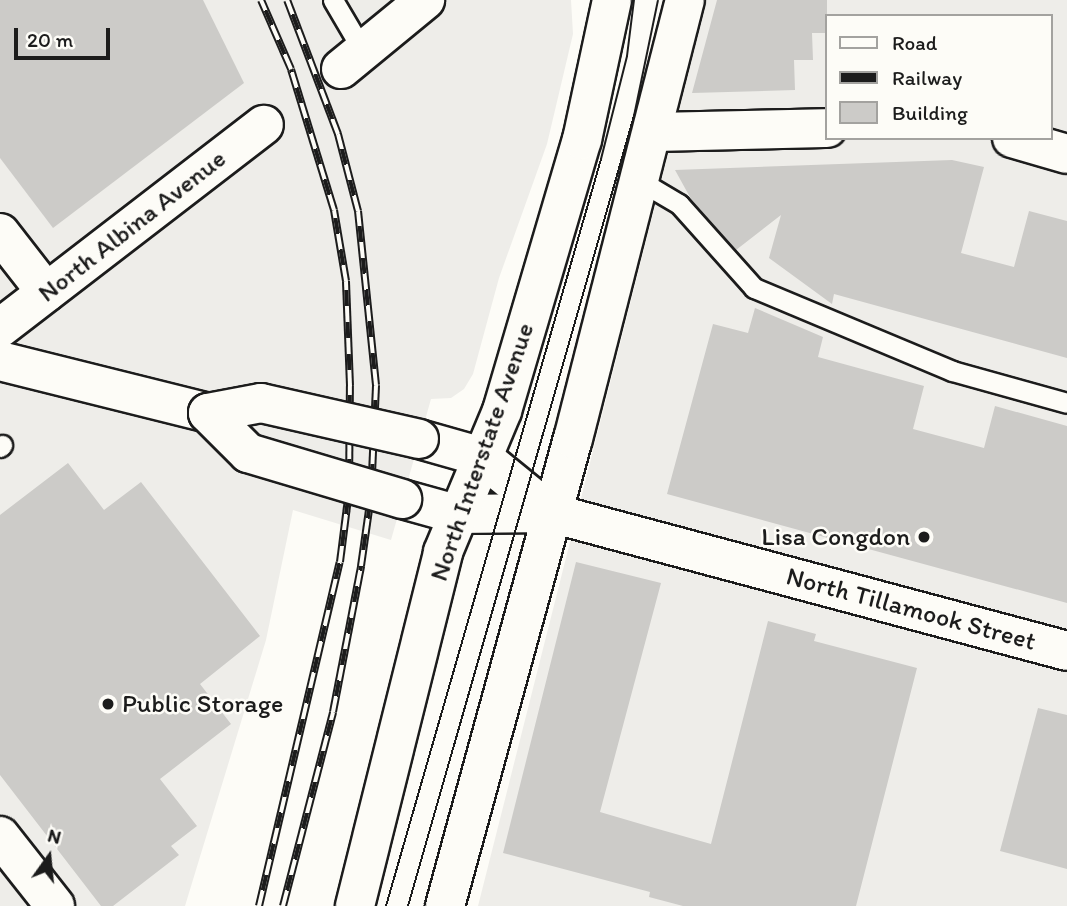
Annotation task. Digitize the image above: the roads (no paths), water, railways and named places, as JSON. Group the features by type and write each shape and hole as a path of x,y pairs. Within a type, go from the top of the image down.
{"street":[{"path":"352,60 425,0"},
{"name":"North Interstate Avenue","path":"355,906 380,794 456,514 499,421 582,140 612,0"},
{"path":"445,906 653,132 685,0"},
{"name":"North Albina Avenue","path":"0,328 264,124"},
{"path":"653,132 825,128"},
{"path":"1019,140 1067,154"},
{"path":"0,233 46,292"},
{"name":"North Tillamook Street","path":"0,362 208,413 261,403 419,439 482,457 551,513"},
{"name":"North Tillamook Street","path":"208,413 247,453 402,499 456,514 551,513 1067,652"},
{"path":"334,906 380,794"},
{"path":"0,836 55,906"}],"lane":[{"path":"333,0 352,60"},
{"path":"640,181 679,204 754,288 952,371 1067,403"}],"tram line":[{"path":"386,906 601,159 627,56 634,0"},
{"path":"408,906 634,116 658,0"}],"railway":[{"path":"259,906 340,562 349,491 350,386 346,281 334,210 291,69 261,0"},
{"path":"283,906 333,712 361,566 371,496 376,385 358,211 338,134 287,0"}],"place":[{"name":"Lisa Congdon","path":"924,537"},
{"name":"Public Storage","path":"108,704"}]}
